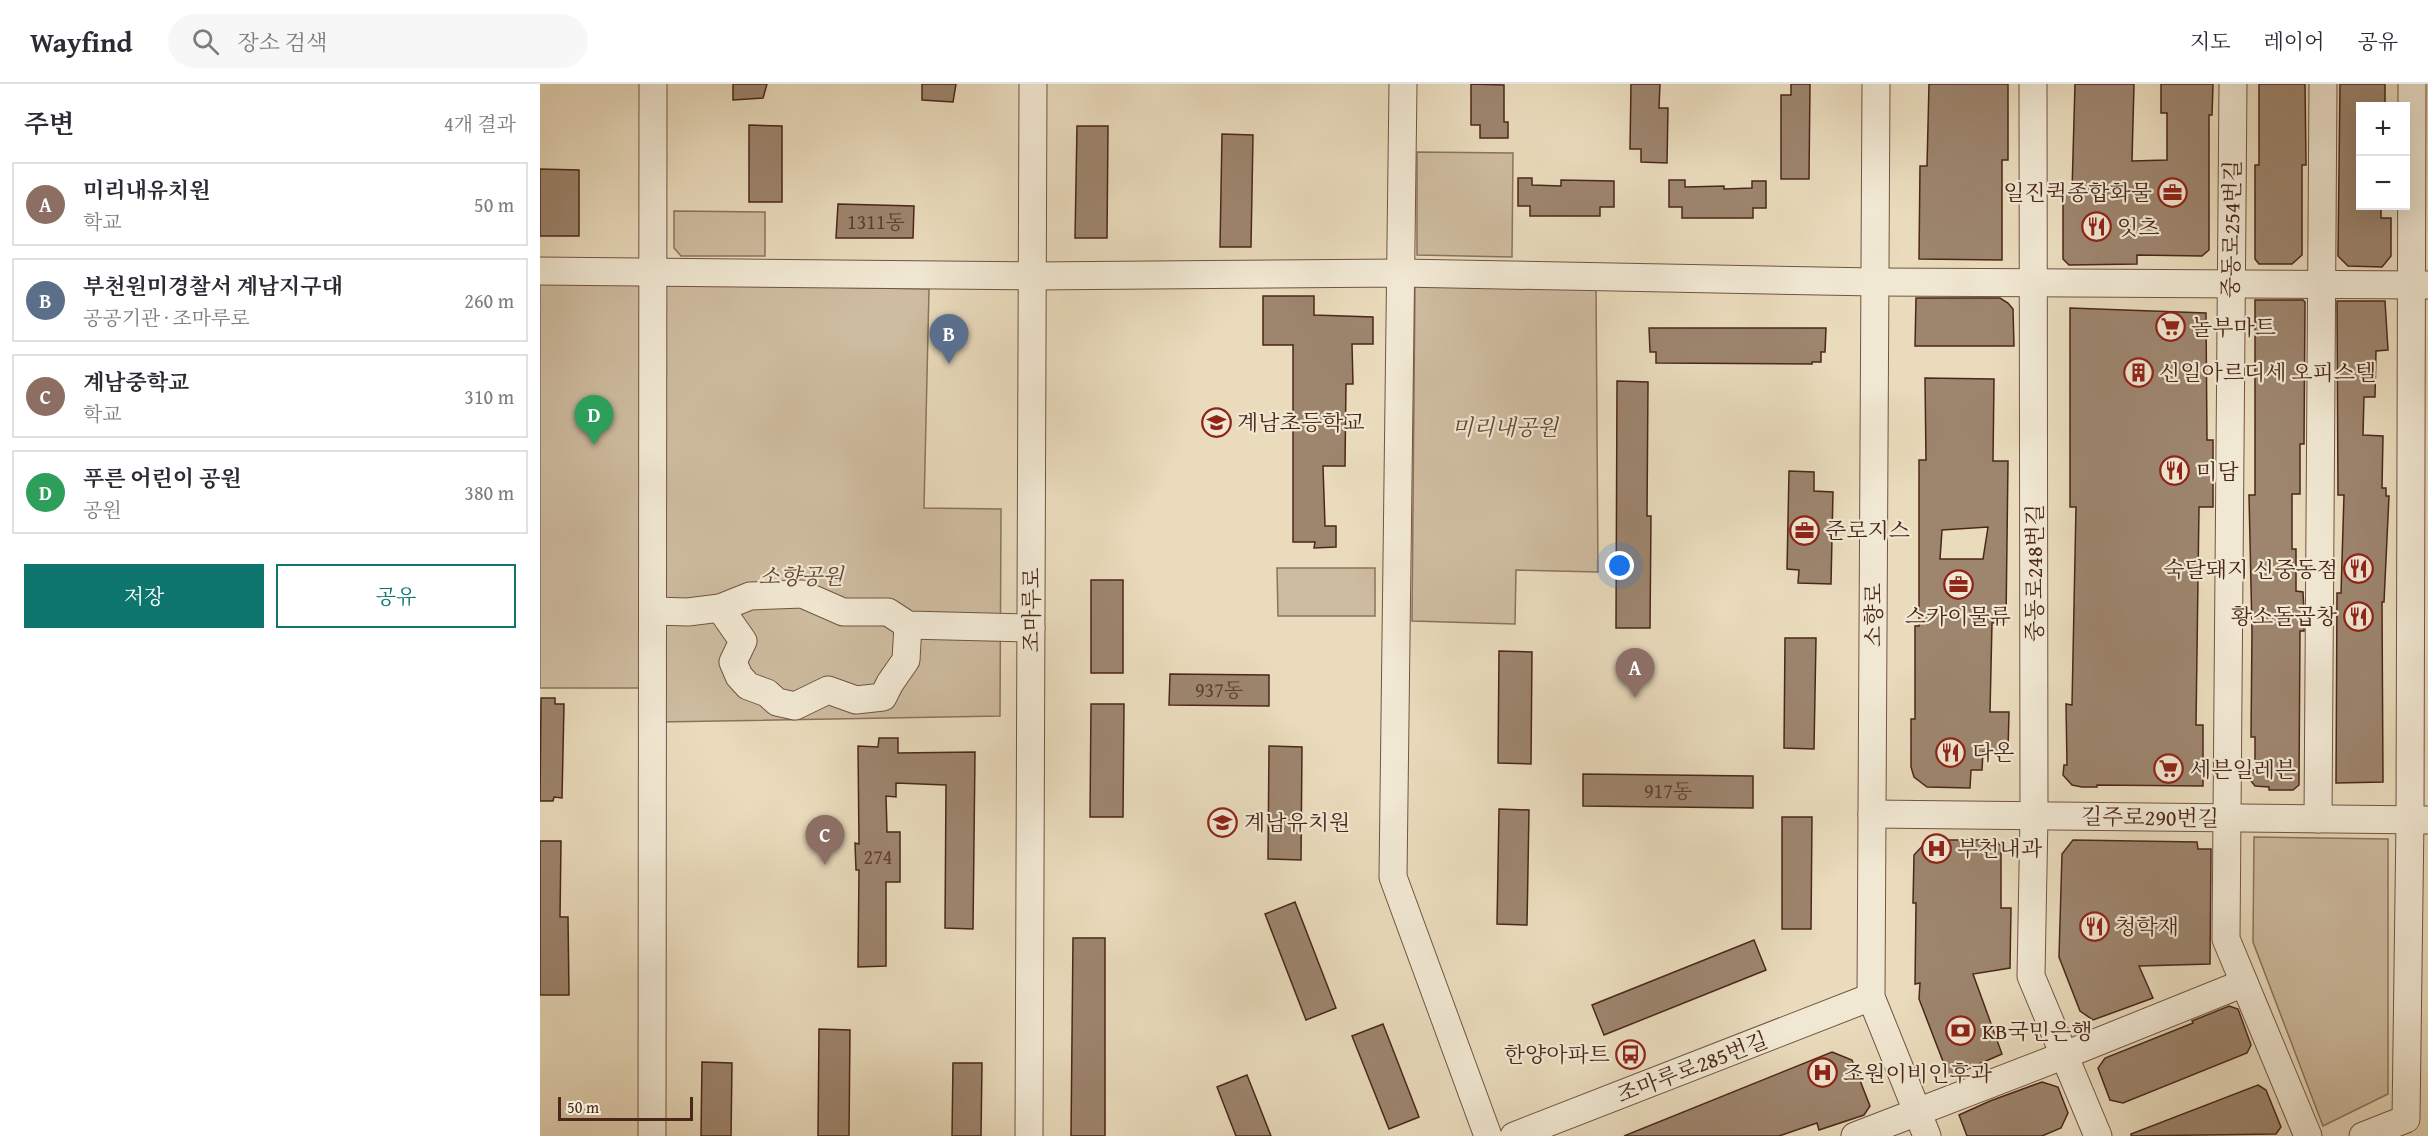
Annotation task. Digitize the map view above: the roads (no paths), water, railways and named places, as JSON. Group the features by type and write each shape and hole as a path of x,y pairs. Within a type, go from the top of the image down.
{"street":[{"path":"652,1136 653,84"},
{"name":"조마루로","path":"1029,1136 1033,84"},
{"path":"1403,84 1394,877 1488,1136"},
{"name":"소향로","path":"1876,84 1871,997 1922,1124"},
{"name":"중동로248번길","path":"2033,84 2034,816 2031,976 2065,1055 2095,1135"},
{"name":"중동로254번길","path":"2233,84 2225,818 2226,939 2308,1136"},
{"path":"2318,819 2323,84"},
{"path":"2362,1136 2406,1119 2419,820 2420,285 2417,85"},
{"path":"540,271 1033,276 1401,273 1875,282 2420,285"},
{"path":"652,611 688,612 720,608 750,596 802,594 843,612 888,612 908,625 1031,628"},
{"path":"720,608 743,641 733,662 739,676 748,686 767,693 777,702 795,706 828,690 856,700 883,697 906,660 908,625"},
{"name":"길주로290번길","path":"1872,814 2419,820"},
{"path":"1855,1136 1922,1124 2065,1055 2244,982"},
{"name":"조마루로285번길","path":"1514,1136 1871,997"}],"place":[{"name":"일진퀵종합화물","path":"2173,192"},
{"name":"잇츠","path":"2096,227"},
{"name":"놀부마트","path":"2170,327"},
{"name":"부천원미경찰서 계남지구대","path":"949,364"},
{"name":"신일아르디세 오피스텔","path":"2138,372"},
{"name":"계남초등학교","path":"1216,422"},
{"name":"푸른 어린이 공원","path":"594,445"},
{"name":"미담","path":"2175,471"},
{"name":"준로지스","path":"1804,530"},
{"name":"숙달돼지 신중동점","path":"2359,569"},
{"name":"스카이물류","path":"1958,584"},
{"name":"황소돌곱창","path":"2358,616"},
{"name":"미리내유치원","path":"1635,698"},
{"name":"다온","path":"1951,752"},
{"name":"세븐일레븐","path":"2169,769"},
{"name":"계남유치원","path":"1223,822"},
{"name":"부천내과","path":"1936,848"},
{"name":"계남중학교","path":"825,865"},
{"name":"청학재","path":"2094,926"},
{"name":"KB국민은행","path":"1961,1031"},
{"name":"한양아파트","path":"1631,1054"},
{"name":"조원이비인후과","path":"1822,1073"}],"park label":[{"name":"미리내공원","path":"1505,427"},
{"name":"소향공원","path":"801,576"}]}
